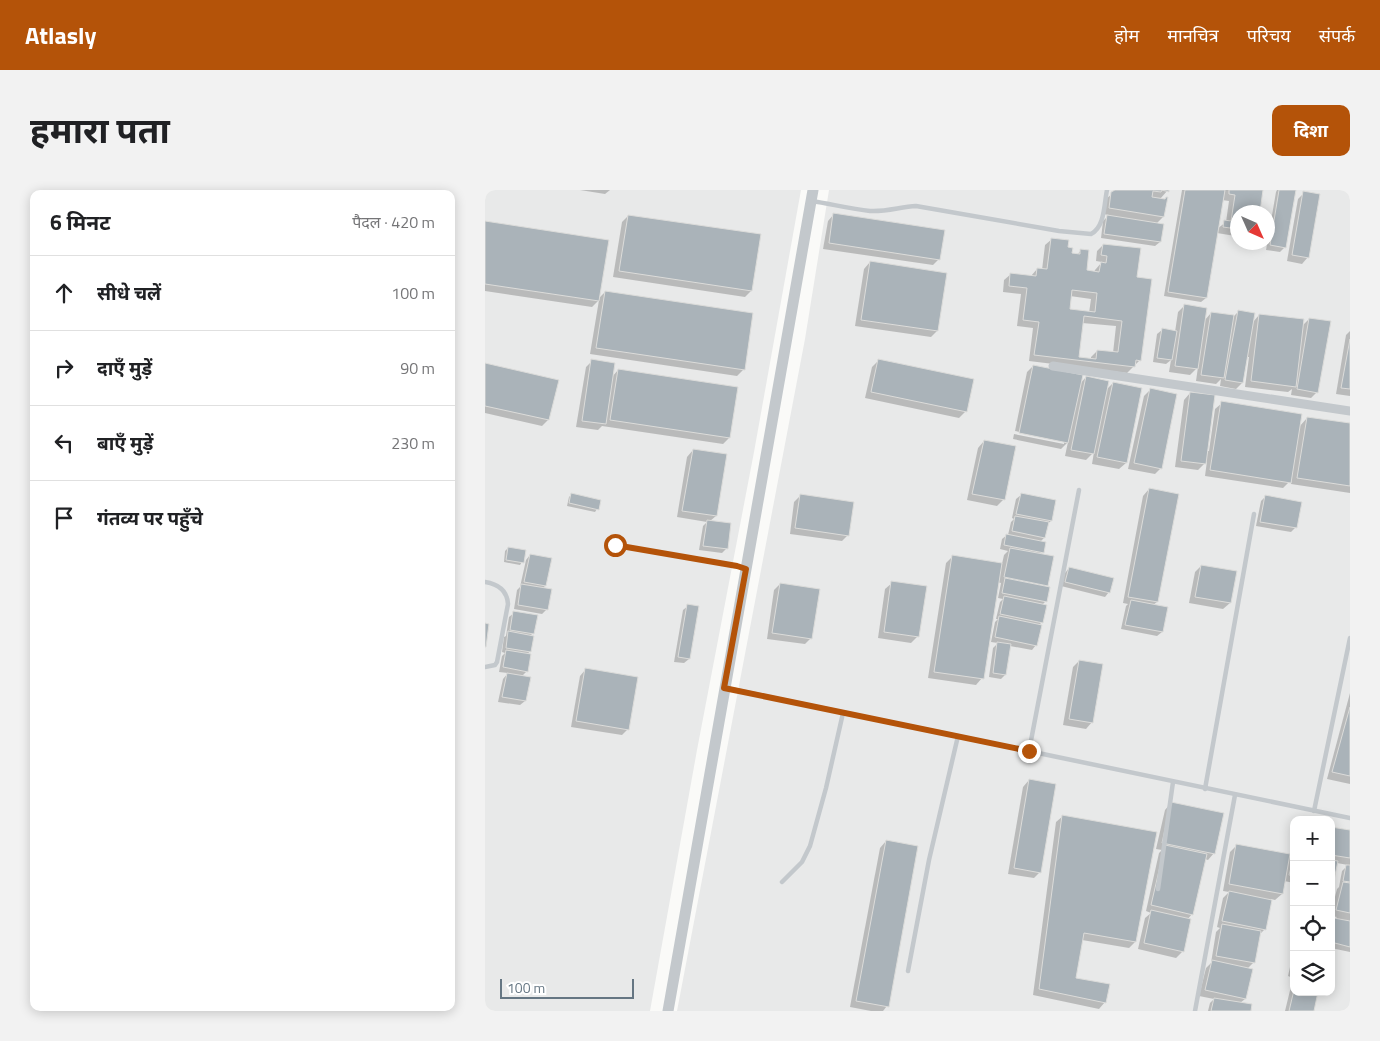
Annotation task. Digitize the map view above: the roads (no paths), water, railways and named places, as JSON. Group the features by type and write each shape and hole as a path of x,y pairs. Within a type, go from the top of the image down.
{"street":[{"path":"668,1011 812,196"},
{"path":"1053,366 1350,411"}],"lane":[{"path":"812,196 869,211 916,206 1059,231 1091,234 1099,227 1103,217 1107,190"},
{"path":"1029,751 1079,490"},
{"path":"1205,789 1254,514"},
{"path":"615,545 746,569"},
{"path":"485,582 495,584 501,588 508,604 497,662 495,665 485,667"},
{"path":"1314,811 1350,638"},
{"path":"724,688 1350,818"},
{"path":"782,882 802,862 810,846 826,788 843,712"},
{"path":"908,971 929,860 958,736"},
{"path":"1158,890 1173,782"},
{"path":"1195,1011 1235,795"}]}
